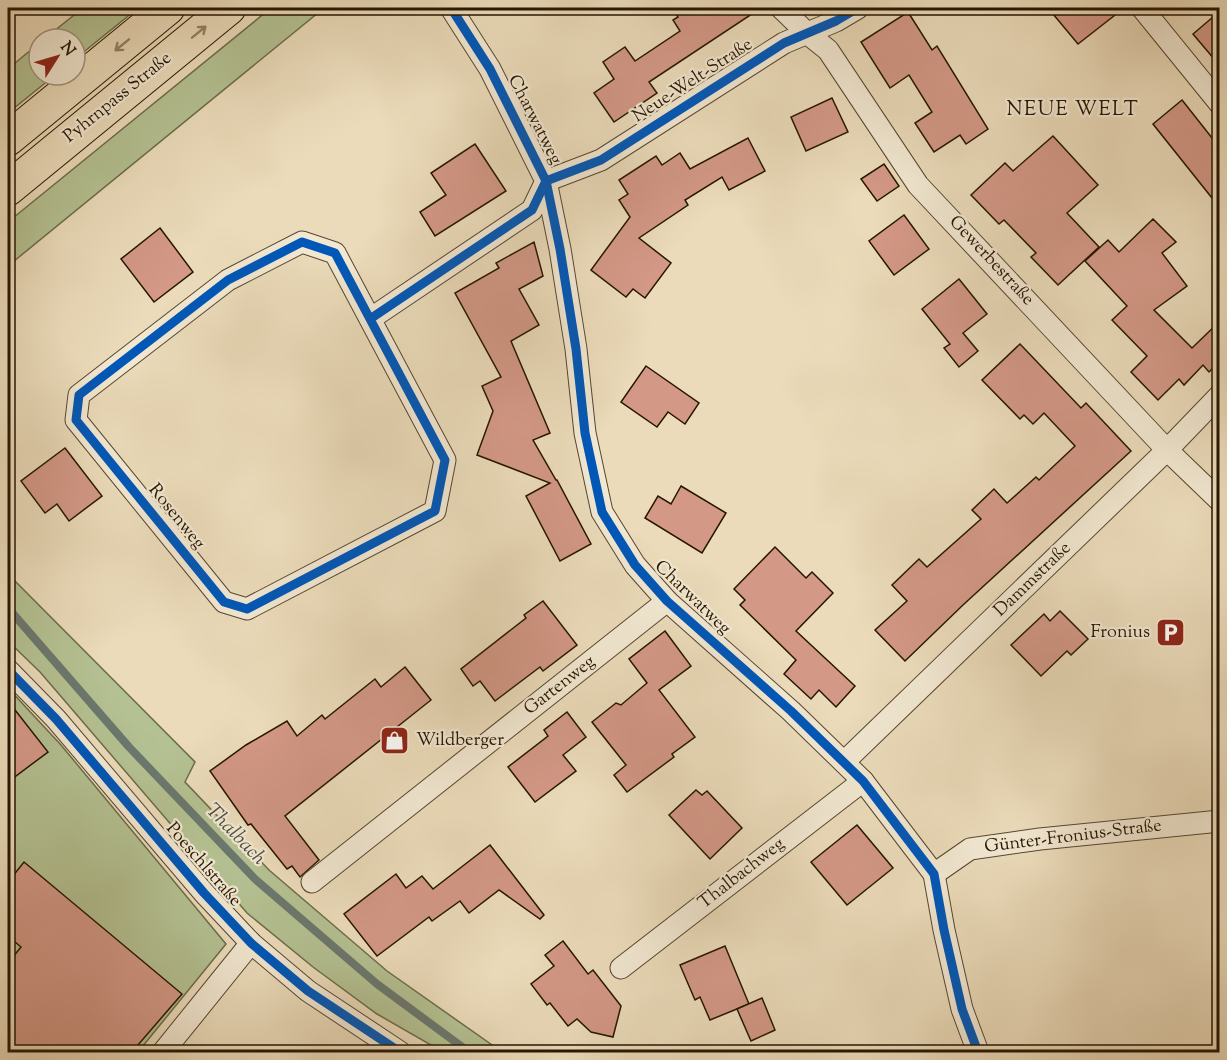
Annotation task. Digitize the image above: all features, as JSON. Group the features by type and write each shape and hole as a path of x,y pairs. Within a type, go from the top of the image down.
{"main road":[{"path":"8,139 168,8"},
{"name":"Pyhrnpass Straße","path":"8,189 229,8"}],"street":[{"name":"Charwatweg","path":"451,8 490,69 546,181 560,249 576,349 585,433 602,512 635,565 667,601 791,711 863,781 934,874 962,1009 978,1053"},
{"name":"Gewerbestraße","path":"781,8 828,50 918,185 1167,450 1220,501"},
{"name":"Neue-Welt-Straße","path":"546,181 601,160 784,43 836,21 858,8"},
{"path":"1142,8 1220,104"},
{"path":"370,319 532,210 546,181"},
{"name":"Rosenweg","path":"302,242 335,253 370,319 445,460 435,511 247,609 224,602 76,420 79,395 228,280 302,242"},
{"name":"Dammstraße","path":"844,762 1167,450 1220,395"},
{"name":"Gartenweg","path":"312,882 667,601"},
{"name":"Poeschlstraße","path":"8,670 62,726 204,893 251,943 308,991 400,1053"},
{"name":"Thalbachweg","path":"621,968 863,781"},
{"name":"Günter-Fronius-Straße","path":"934,874 970,849 1040,839 1220,821"},
{"path":"163,1053 251,943"}],"green space":[{"path":"83,8 138,8 87,49 87,27 59,27"},
{"path":"271,8 324,8 8,266 8,222"},
{"path":"27,53 27,87 40,87 8,113 8,69"},
{"path":"8,574 195,762 185,782 269,870 387,971 502,1052 443,1052 377,1014 313,967 247,913 40,672 8,641"},
{"path":"8,688 61,745 226,944 138,1052 8,1052"}],"building":[{"path":"672,8 761,8 649,82 657,93 614,122 594,93 614,79 603,62 625,47 635,61 680,31 673,20 678,17"},
{"path":"1048,8 1124,8 1078,44"},
{"path":"1220,11 1220,66 1193,34"},
{"path":"908,12 932,50 937,46 988,129 966,144 960,135 934,152 915,123 932,112 909,75 890,88 861,42"},
{"path":"832,98 848,132 806,151 791,117"},
{"path":"1182,100 1220,148 1220,208 1153,124"},
{"path":"1053,136 1098,185 1067,213 1099,247 1058,285 1031,257 1036,253 1004,220 999,224 971,195 1005,163 1013,171"},
{"path":"748,138 765,171 729,190 722,177 685,200 688,205 639,238 671,263 645,298 633,289 626,297 591,270 630,217 619,200 628,194 619,180 656,156 662,165 680,153 690,169"},
{"path":"475,144 506,191 435,236 420,212 446,195 431,173"},
{"path":"884,164 899,186 877,201 861,179"},
{"path":"904,215 929,249 894,275 869,241"},
{"path":"1153,219 1176,242 1162,253 1187,286 1154,310 1192,348 1220,321 1220,361 1209,372 1203,365 1184,385 1179,379 1158,400 1131,372 1147,356 1112,320 1127,306 1085,261 1108,240 1119,252"},
{"path":"160,228 193,272 154,302 121,259"},
{"path":"534,242 543,276 519,289 539,325 511,341 550,433 533,440 591,544 560,561 526,496 550,483 477,455 493,411 482,386 501,377 455,293 499,268 496,263"},
{"path":"959,279 987,314 963,333 978,351 959,367 944,348 950,344 922,309"},
{"path":"1020,344 1081,408 1086,403 1131,451 905,661 875,630 907,601 892,585 919,559 927,567 981,519 972,510 994,489 1007,503 1036,477 1039,480 1075,446 1044,413 1033,424 1024,415 1020,419 982,380"},
{"path":"646,366 699,403 685,424 668,412 657,427 621,402"},
{"path":"65,448 102,496 69,521 57,504 45,513 21,481"},
{"path":"681,486 726,513 702,553 645,518 658,496 671,504"},
{"path":"775,547 806,578 812,572 833,593 796,631 855,686 836,707 819,690 811,699 784,674 796,660 740,605 745,600 734,589"},
{"path":"543,601 577,645 543,671 540,667 495,701 480,681 473,686 461,669 526,618 524,615"},
{"path":"1060,611 1088,639 1071,655 1067,651 1041,676 1011,645 1044,614 1050,621"},
{"path":"665,631 691,666 659,690 695,737 672,754 674,757 627,792 614,775 626,765 592,722 616,703 621,705 647,683 629,659"},
{"path":"405,667 431,700 285,816 319,860 300,877 292,866 287,869 251,824 248,825 210,771 246,745 287,721 297,736 322,715 325,719 375,679 381,687"},
{"path":"8,701 48,752 8,782"},
{"path":"567,712 586,737 563,755 576,771 535,802 508,767 548,736 544,730"},
{"path":"696,790 702,795 707,791 742,828 710,859 669,815"},
{"path":"857,825 893,868 847,905 811,862"},
{"path":"490,845 544,915 540,919 499,890 469,913 460,901 432,921 429,917 377,956 344,914 396,874 406,888 422,876 433,889"},
{"path":"24,862 182,994 131,1053 8,1053 8,963 21,947 8,936 8,882"},
{"path":"563,941 588,974 593,970 621,1006 613,1037 591,1032 577,1019 568,1026 550,1003 547,1005 531,984 554,966 545,955"},
{"path":"725,946 749,1004 710,1020 700,997 695,1000 680,965"},
{"path":"762,998 775,1030 751,1041 737,1009"}],"waterway":[{"name":"Thalbach","path":"8,608 129,747 255,879 377,984 469,1052"}],"cycle path":[{"path":"451,8 490,69 546,181 560,249 576,349 585,433 602,512 635,565 667,601 791,711 863,781 934,874 962,1009 978,1052"},
{"path":"370,319 445,460 435,511 247,609 224,602 76,420 79,395 228,280 302,242 335,253 370,319 532,210 546,181 601,160 784,43 836,21 858,8"},
{"path":"8,670 56,719 204,893 251,943 308,991 400,1052"}],"place":[{"name":"Fronius","path":"1171,633"},
{"name":"Wildberger","path":"395,741"}],"district":[{"name":"NEUE WELT","path":"1073,110"}]}
